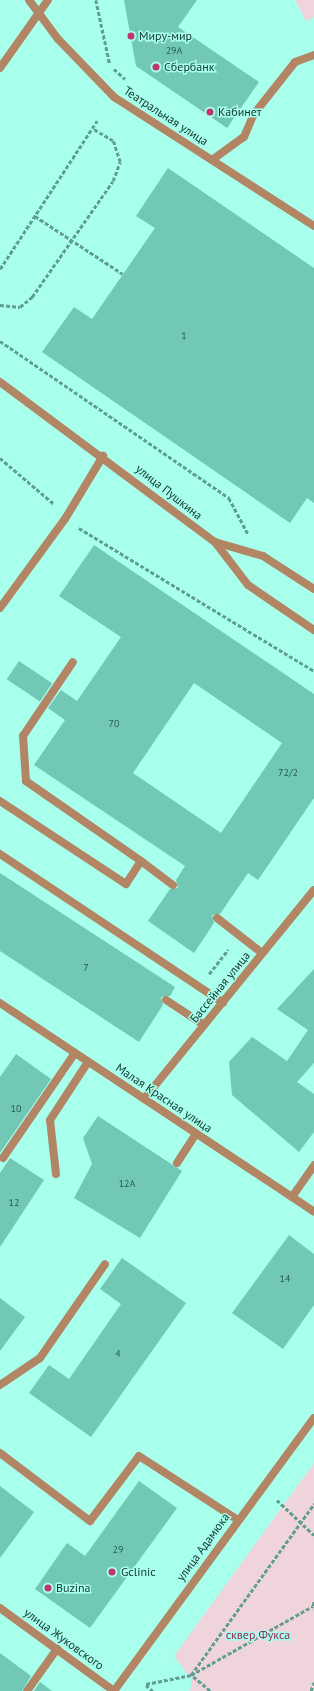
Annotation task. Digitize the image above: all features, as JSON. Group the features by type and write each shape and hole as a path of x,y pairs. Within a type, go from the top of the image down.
{"street":[{"name":"Театральная улица","path":"30,0 58,39 114,97 314,226"},
{"path":"0,68 48,0"},
{"path":"212,160 244,137 254,114 295,62 314,55"},
{"name":"улица Пушкина","path":"0,382 103,456 215,542 248,586 314,630"},
{"path":"0,608 65,519 103,456"},
{"path":"215,542 262,556 314,589"},
{"path":"73,662 23,736 26,780 141,861 172,885"},
{"path":"0,801 126,884 141,861"},
{"path":"0,854 223,1003"},
{"name":"Бассейная улица","path":"144,1099 314,890"},
{"path":"217,918 262,953"},
{"path":"166,1000 204,1025"},
{"name":"Малая Красная улица","path":"0,1003 314,1212"},
{"path":"2,1158 75,1053"},
{"path":"56,1174 50,1120 88,1062"},
{"path":"177,1163 196,1134"},
{"path":"292,1197 314,1165"},
{"path":"0,1385 40,1358 105,1264"},
{"name":"улица Адамюка","path":"114,1691 261,1488 314,1418"},
{"path":"0,1453 90,1521 139,1456 238,1520"},
{"name":"улица Жуковского","path":"0,1608 114,1691"},
{"path":"27,1691 57,1649"}],"path":[{"path":"96,0 109,64 125,79"},
{"path":"0,269 97,121"},
{"path":"0,305 20,307 32,297 113,181 120,162 113,141 93,129"},
{"path":"35,216 123,274"},
{"path":"0,341 229,498 262,556"},
{"path":"0,458 50,498 65,519 314,671"},
{"path":"261,1488 302,1520 314,1534"},
{"path":"191,1675 314,1504"},
{"path":"153,1691 146,1684 191,1675 313,1606 314,1601"},
{"path":"191,1675 210,1691"},
{"path":"311,1691 314,1682"}],"green space":[{"path":"295,0 314,0 314,17 306,21"},
{"name":"cквер Фукса","path":"314,1463 314,1691 190,1691 192,1680 174,1656"}],"building":[{"path":"124,0 197,0 178,27 259,82 227,128 136,66"},
{"path":"168,168 314,268 314,503 307,498 290,523 42,352 74,307 92,319 155,228 136,216"},
{"path":"94,545 314,694 314,798 258,880 248,873 220,914 212,915 214,923 194,953 148,921 170,889 178,888 176,880 185,866 34,765 65,720 48,708 61,690 77,701 121,637 59,596","holes":["194,683 282,743 221,833 133,773"]},
{"path":"19,661 52,683 40,702 7,679"},
{"path":"0,873 175,987 170,996 161,997 163,1005 139,1042 0,951"},
{"path":"314,969 314,1063 297,1082 314,1094 314,1132 299,1152 232,1095 229,1062 252,1037 287,1061 308,1030 277,1009"},
{"path":"16,1054 51,1079 0,1153 0,1077"},
{"path":"98,1116 182,1171 140,1238 74,1198 92,1164 83,1138"},
{"path":"10,1158 44,1180 0,1247 0,1173"},
{"path":"289,1235 314,1254 314,1305 283,1349 232,1313"},
{"path":"122,1258 186,1303 91,1437 29,1393 49,1365 69,1379 121,1304 100,1289"},
{"path":"0,1298 25,1317 0,1351"},
{"path":"139,1481 177,1508 90,1628 35,1589 67,1543 85,1556"},
{"path":"0,1486 34,1512 0,1558"},
{"path":"0,1653 31,1676 22,1691 0,1691"},
{"path":"40,1682 52,1691 34,1691"}],"place":[{"name":"Миру-мир","path":"131,36"},
{"name":"Сбербанк","path":"156,67"},
{"name":"Кабинет","path":"210,112"},
{"name":"Gclinic","path":"112,1572"},
{"name":"Buzina","path":"48,1588"}]}
